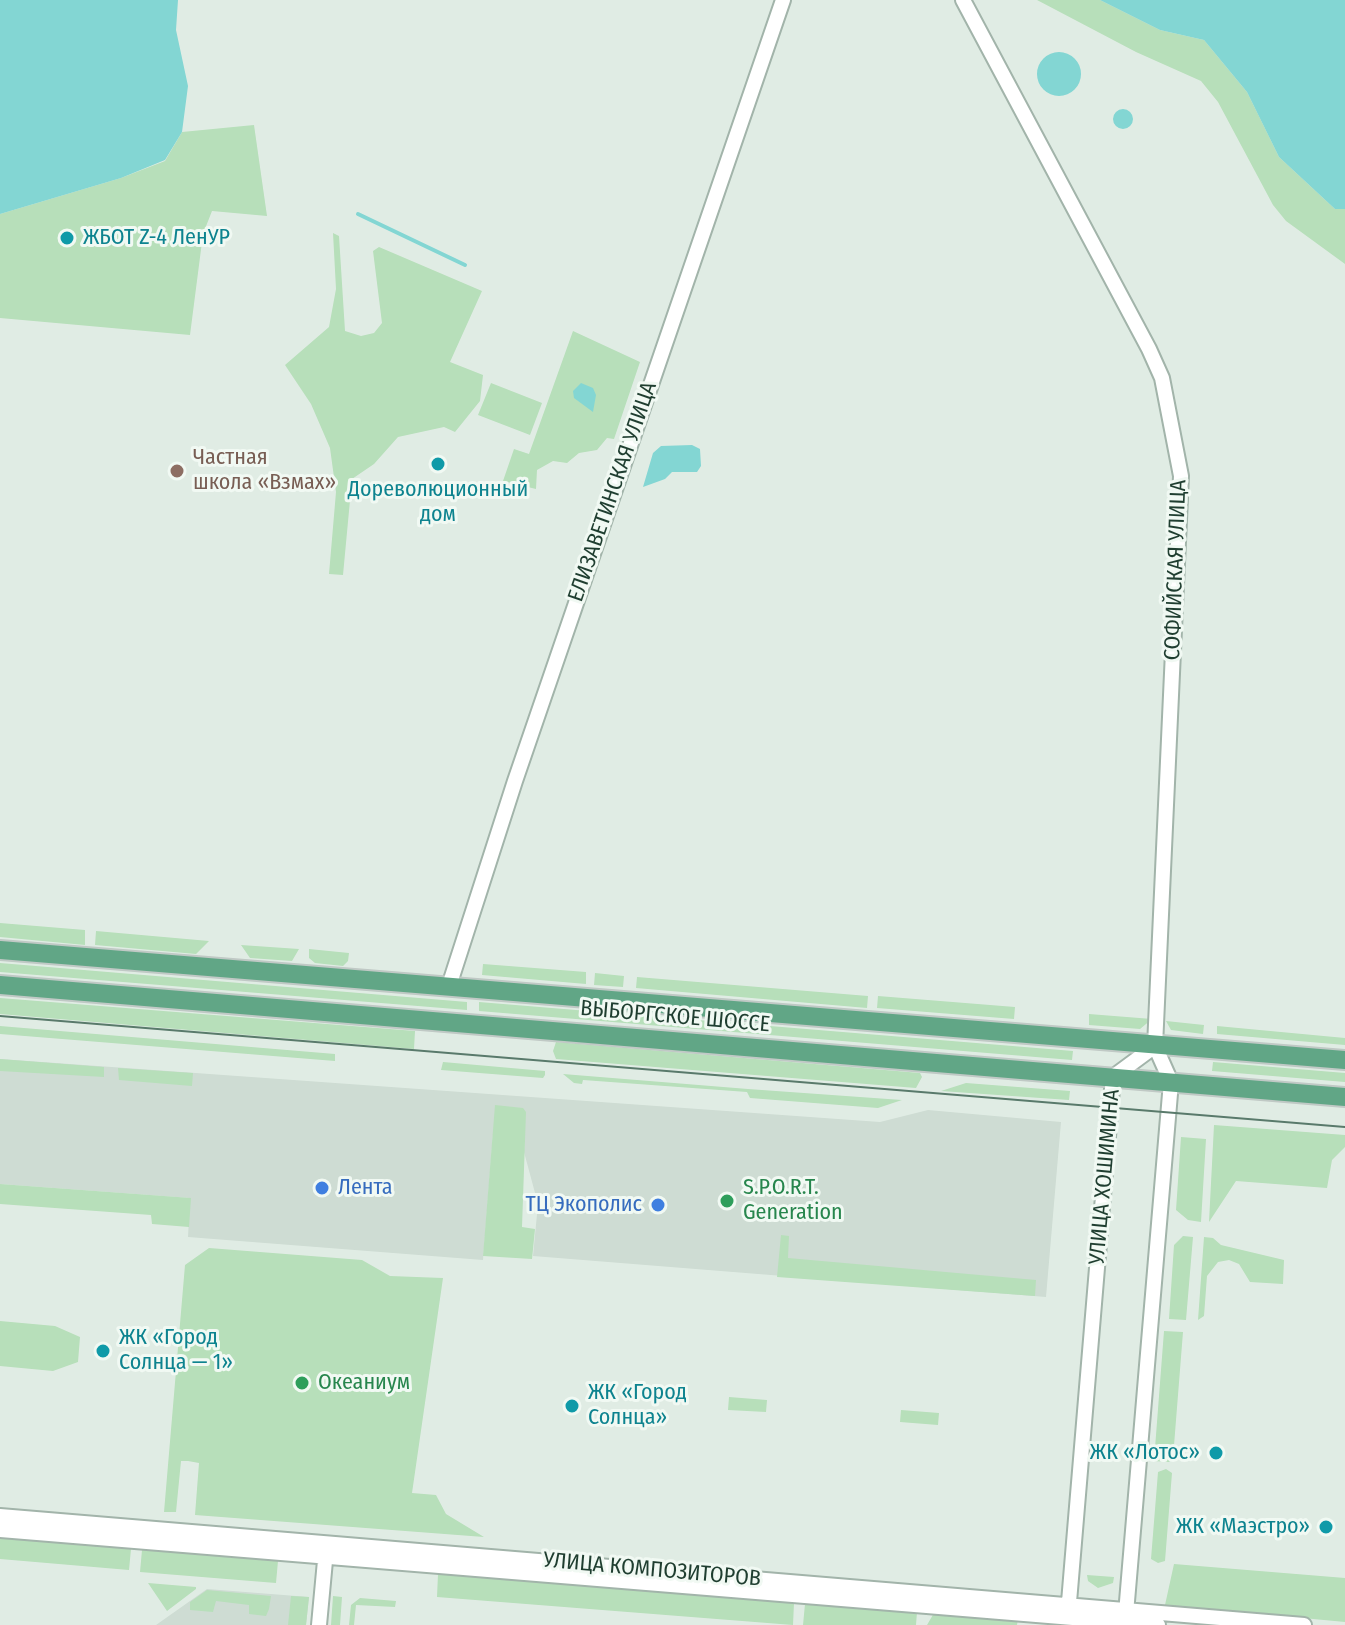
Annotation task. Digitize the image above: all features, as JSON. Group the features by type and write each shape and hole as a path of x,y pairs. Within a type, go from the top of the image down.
{"main road":[{"name":"ВЫБОРГСКОЕ ШОССЕ","path":"0,950 1345,1060"},
{"name":"ВЫБОРГСКОЕ ШОССЕ","path":"0,985 1345,1097"}],"street":[{"name":"ЕЛИЗАВЕТИНСКАЯ УЛИЦА","path":"449,986 515,781 783,0"},
{"name":"СОФИЙСКАЯ УЛИЦА","path":"963,0 1149,349 1162,378 1181,476 1155,1046"},
{"name":"УЛИЦА ХОШИМИНА","path":"1068,1616 1113,1077 1155,1046"},
{"path":"1126,1619 1171,1082 1155,1046"},
{"name":"УЛИЦА КОМПОЗИТОРОВ","path":"0,1516 326,1550 1068,1616 1304,1625"},
{"name":"УЛИЦА КОМПОЗИТОРОВ","path":"0,1530 326,1550"},
{"path":"319,1625 326,1550"},
{"name":"УЛИЦА КОМПОЗИТОРОВ","path":"1126,1619 1158,1625"}],"shaded area":[{"path":"0,1059 880,1122 928,1110 1061,1122 1046,1297 533,1256 538,1204 524,1152 525,1137 493,1134 483,1260 188,1237 190,1198 0,1184"},
{"path":"207,1589 309,1597 306,1625 156,1625"}],"green space":[{"path":"1037,0 1100,0 1160,30 1204,40 1247,92 1279,157 1335,209 1345,209 1345,264 1286,221 1273,205 1218,102 1201,81 1136,52"},
{"path":"254,125 267,216 212,211 203,234 190,335 0,318 0,214 121,178 165,161 182,132"},
{"path":"333,233 339,236 345,331 361,336 374,333 382,323 373,251 379,247 482,291 450,362 483,375 480,401 455,432 444,427 398,437 374,464 352,479 343,575 329,574 336,492 330,448 311,404 285,365 329,327 336,289"},
{"path":"573,331 640,362 614,439 607,438 597,450 579,453 567,463 553,461 537,470 536,489 503,481 514,449 529,454"},
{"path":"491,383 542,403 530,435 478,415"},
{"path":"0,923 85,930 85,945 0,937"},
{"path":"96,931 209,941 196,954 95,945"},
{"path":"241,945 299,949 292,961 250,958"},
{"path":"309,949 349,953 348,961 343,966 315,963 309,958"},
{"path":"0,963 467,1002 467,1010 0,972"},
{"path":"483,964 586,972 586,984 482,975"},
{"path":"595,973 624,976 623,987 594,985"},
{"path":"637,977 868,996 867,1008 636,988"},
{"path":"878,996 1015,1007 1014,1019 877,1008"},
{"path":"0,998 415,1031 414,1049 0,1014"},
{"path":"479,1002 1073,1051 1072,1060 479,1011"},
{"path":"1089,1014 1152,1019 1140,1029 1089,1025"},
{"path":"1166,1021 1204,1025 1203,1034 1171,1030"},
{"path":"0,1026 335,1054 335,1061 0,1034"},
{"path":"1217,1026 1345,1038 1345,1045 1217,1034"},
{"path":"556,1042 920,1073 922,1077 916,1088 556,1059 553,1051"},
{"path":"0,1059 104,1067 104,1077 0,1071"},
{"path":"443,1062 545,1071 545,1075 543,1078 441,1070"},
{"path":"1213,1062 1345,1073 1345,1082 1212,1071"},
{"path":"118,1068 193,1073 192,1086 119,1080"},
{"path":"563,1074 902,1100 878,1108 750,1098 747,1092 583,1080 582,1084 574,1083"},
{"path":"966,1083 1070,1091 1069,1100 941,1091"},
{"path":"495,1105 523,1108 526,1112 522,1227 535,1229 532,1259 483,1256"},
{"path":"1214,1125 1345,1135 1345,1147 1332,1160 1327,1188 1236,1181 1209,1222"},
{"path":"1181,1137 1206,1139 1201,1222 1188,1220 1176,1210"},
{"path":"0,1184 191,1198 189,1227 152,1224 151,1215 0,1204"},
{"path":"781,1235 789,1236 788,1258 1036,1280 1035,1296 777,1277"},
{"path":"1183,1236 1193,1237 1186,1320 1169,1319 1174,1245"},
{"path":"1204,1237 1213,1238 1221,1245 1284,1260 1283,1284 1250,1282 1239,1264 1229,1260 1218,1262 1207,1276 1204,1316 1198,1320"},
{"name":"Океаниум","path":"209,1248 362,1260 390,1276 443,1278 412,1493 436,1495 446,1514 484,1537 195,1515 199,1463 188,1461 181,1461 176,1512 164,1512 185,1265"},
{"path":"0,1321 55,1326 80,1337 78,1362 53,1371 0,1366"},
{"path":"1164,1331 1183,1332 1173,1458 1169,1462 1154,1461"},
{"path":"729,1397 767,1400 766,1412 728,1410"},
{"path":"901,1410 939,1413 938,1425 900,1422"},
{"path":"1166,1469 1172,1473 1165,1561 1158,1563 1151,1559 1158,1472"},
{"path":"0,1538 131,1549 129,1570 0,1559"},
{"path":"142,1550 278,1561 276,1583 140,1572"},
{"path":"1174,1564 1345,1578 1345,1622 1165,1605"},
{"path":"438,1574 794,1603 793,1625 437,1597"},
{"path":"1087,1575 1114,1577 1113,1583 1098,1588 1088,1581"},
{"path":"148,1583 196,1587 196,1589 167,1611"},
{"path":"207,1590 271,1596 269,1609 266,1616 249,1614 249,1605 216,1601 213,1612 190,1610 190,1602"},
{"path":"291,1596 309,1597 306,1625 288,1625"},
{"path":"333,1596 342,1597 340,1625 331,1625"},
{"path":"360,1598 396,1601 395,1607 356,1605 354,1625 349,1625 351,1605"},
{"path":"805,1604 917,1612 916,1625 803,1625"},
{"path":"934,1613 1018,1619 1017,1625 927,1625"}],"water":[{"path":"0,0 178,0 176,30 188,86 182,132 165,160 121,178 0,214"},
{"path":"1100,0 1345,0 1345,209 1335,209 1279,157 1247,92 1204,40 1160,30"},
{"path":"1059,52 1074,59 1081,74 1074,89 1059,96 1044,89 1037,74 1044,59"},
{"path":"1119,109 1127,109 1133,119 1127,129 1119,129 1113,123 1113,115"},
{"path":"581,383 593,388 596,395 593,412 574,398 573,391"},
{"path":"692,445 700,449 701,466 697,472 672,472 665,479 643,487 653,453 661,446"}],"waterway":[{"path":"358,214 465,265"}],"tram line":[{"path":"0,1016 1345,1127"}],"place":[{"name":"ЖБОТ Z-4 ЛенУР","path":"67,238"},
{"name":"Дореволюционный дом","path":"438,464"},
{"name":"Частная школа «Взмах»","path":"177,471"},
{"name":"Лента","path":"322,1188"},
{"name":"S.P.O.R.T. Generation","path":"727,1201"},
{"name":"ТЦ Экополис","path":"658,1205"},
{"name":"ЖК «Город Солнца — 1»","path":"103,1351"},
{"name":"Океаниум","path":"302,1383"},
{"name":"ЖК «Город Солнца»","path":"572,1406"},
{"name":"ЖК «Лотос»","path":"1216,1453"},
{"name":"ЖК «Маэстро»","path":"1326,1527"}]}
